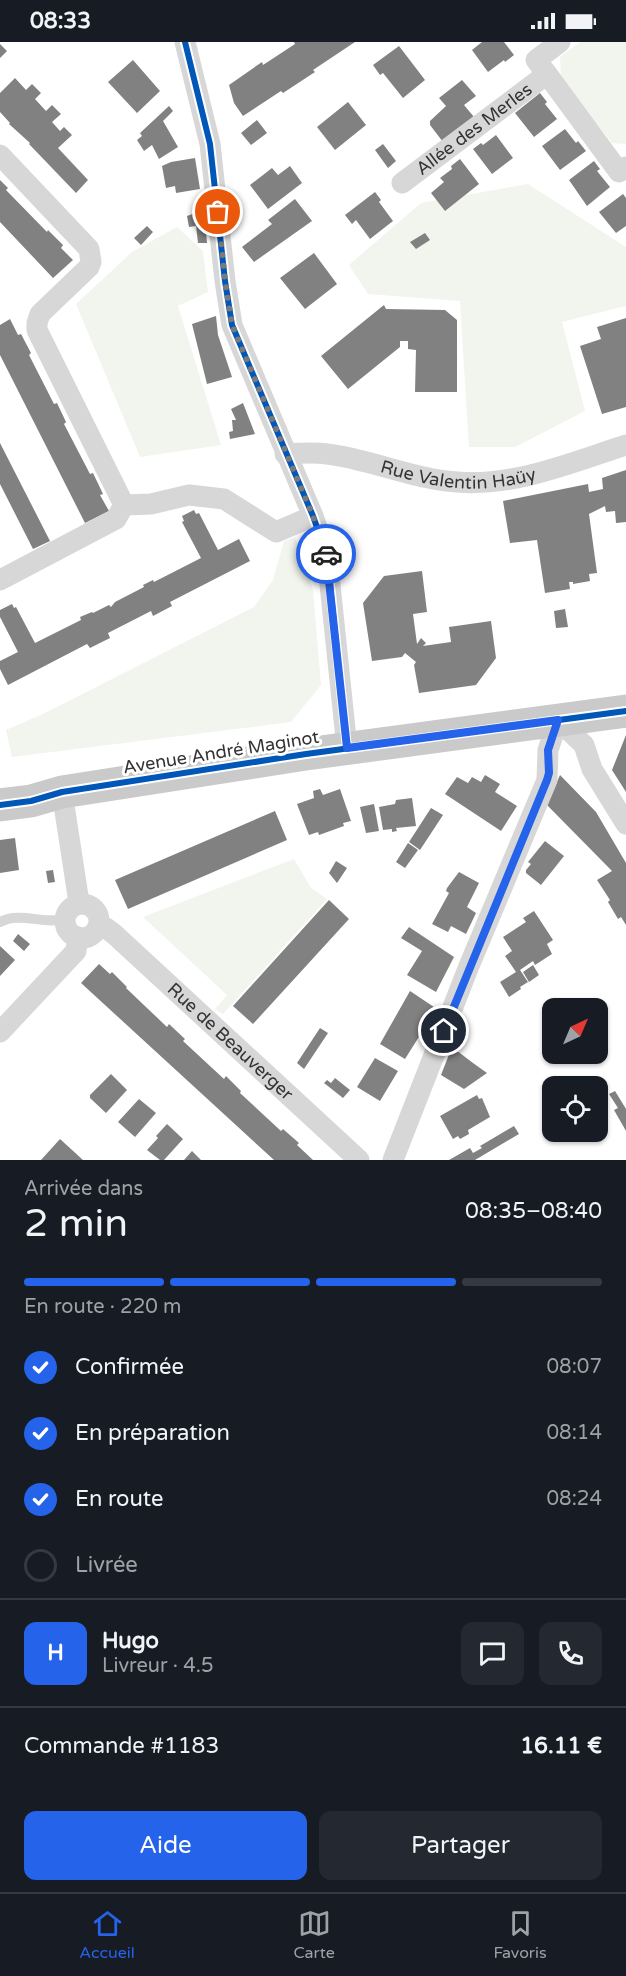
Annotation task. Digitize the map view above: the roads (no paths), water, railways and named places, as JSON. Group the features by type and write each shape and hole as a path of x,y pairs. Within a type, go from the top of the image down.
{"main road":[{"name":"Avenue André Maginot","path":"1,795 28,783 62,792 347,748 626,711"}],"street":[{"path":"185,42 210,144 232,325 313,516 327,556 347,748"},
{"name":"Allée des Merles","path":"560,42 536,60 619,172 626,167"},
{"name":"Allée des Merles","path":"402,183 547,74"},
{"path":"0,155 89,249 91,262 89,267 40,314 36,330 124,505"},
{"name":"Rue Valentin Haüy","path":"285,454 328,454 458,482 489,481 522,476 626,445"},
{"path":"124,505 151,504 189,495 224,499 276,532 313,516"},
{"path":"0,580 116,519 124,505"},
{"path":"393,1160 469,966 547,780 548,750 558,720 584,745 591,769 626,824"},
{"path":"62,792 81,904"},
{"path":"81,904 92,908 97,914 99,925 92,935 83,938 68,931 65,919 71,908 81,904"},
{"name":"Rue de Beauverger","path":"99,925 114,934 360,1160"},
{"path":"0,1032 76,951 78,937"}],"lane":[{"path":"0,922 17,917 54,922 65,919"}]}
